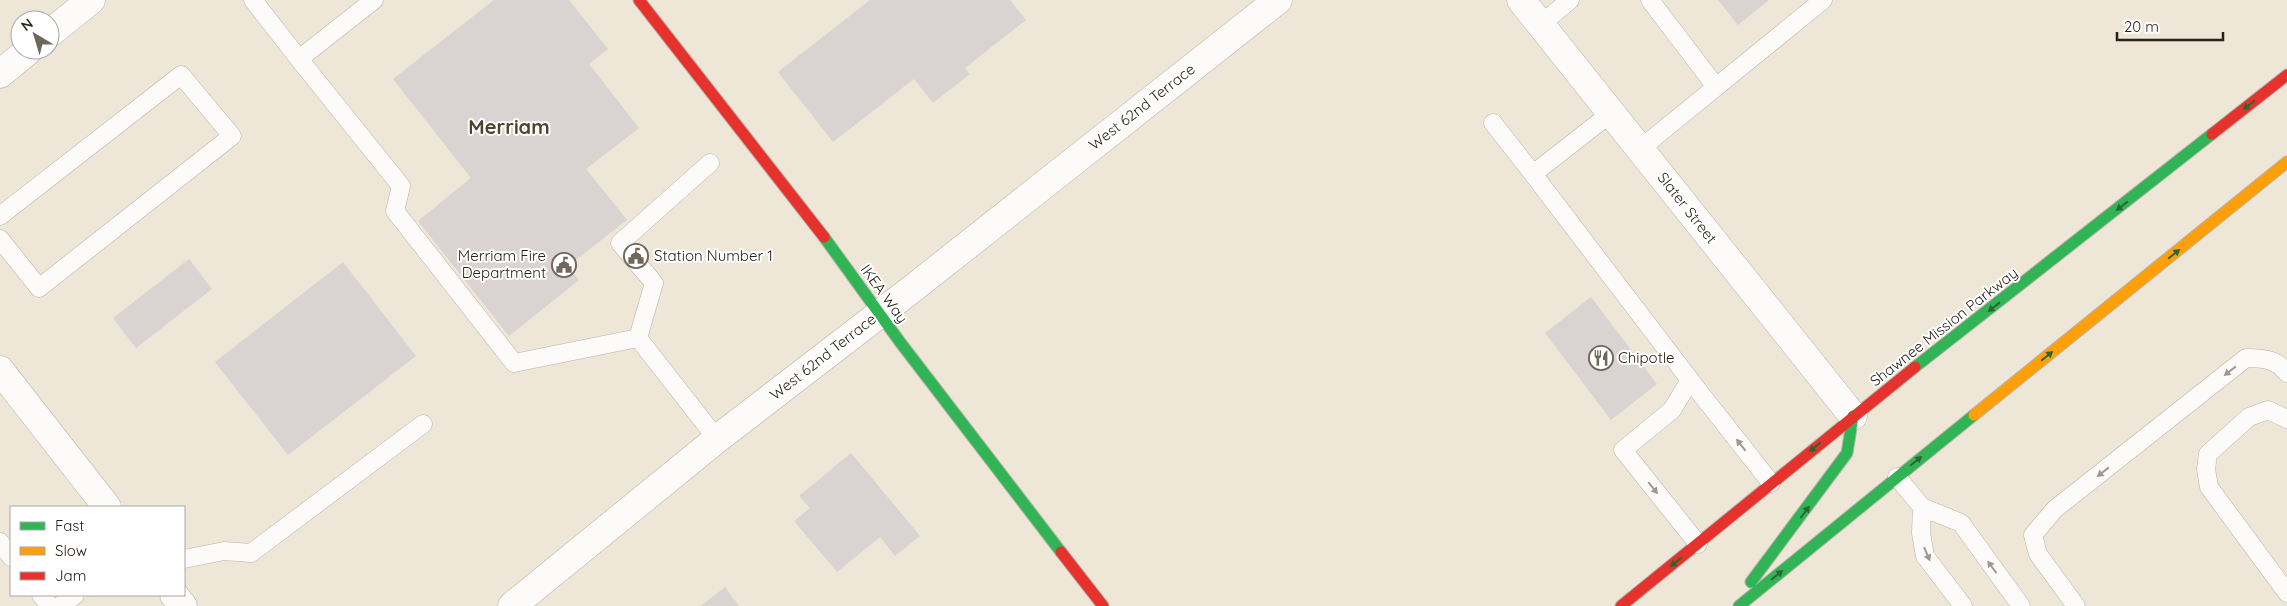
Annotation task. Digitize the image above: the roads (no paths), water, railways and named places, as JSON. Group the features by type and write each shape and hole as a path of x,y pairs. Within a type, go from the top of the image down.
{"main road":[{"name":"IKEA Way","path":"639,0 815,225 879,313 1103,606"},
{"name":"Shawnee Mission Parkway","path":"1621,606 1853,416 2287,75"},
{"path":"1739,606 2287,162"},
{"path":"1733,606 1847,453 1853,416"}],"street":[{"path":"60,25 91,0"},
{"name":"West 62nd Terrace","path":"512,606 717,439 1278,0"},
{"name":"Slater Street","path":"1521,0 1853,416"},
{"path":"0,74 17,60"},
{"path":"0,370 106,506"},
{"path":"175,596 183,606"}],"lane":[{"path":"253,0 401,186 395,211 514,363 638,338"},
{"path":"299,59 374,0"},
{"path":"1541,24 1570,0"},
{"path":"1650,0 1716,87"},
{"path":"1640,149 1823,0"},
{"path":"0,216 181,75 232,136 39,288 0,239"},
{"path":"1533,174 1611,113"},
{"path":"1493,123 1771,483"},
{"path":"638,338 654,283 620,243 710,163"},
{"path":"638,338 717,439"},
{"path":"2076,606 2038,554 2033,535 2055,509 2246,358 2261,358 2280,364 2287,372"},
{"path":"1690,380 1672,410 1623,450 1698,544"},
{"path":"2287,419 2268,410 2249,417 2208,454 2206,469 2209,486 2287,593"},
{"path":"185,559 224,550 251,553 423,424"},
{"path":"1897,477 1922,507 1960,523 2021,606"},
{"path":"1922,507 1921,533 1925,556 1963,606"},
{"path":"42,596 50,606"},
{"path":"60,606 73,596"}],"place":[{"name":"Station Number 1","path":"636,256"},
{"name":"Merriam Fire Department","path":"564,265"},
{"name":"Chipotle","path":"1601,358"}],"district":[{"name":"Merriam","path":"509,127"}]}
